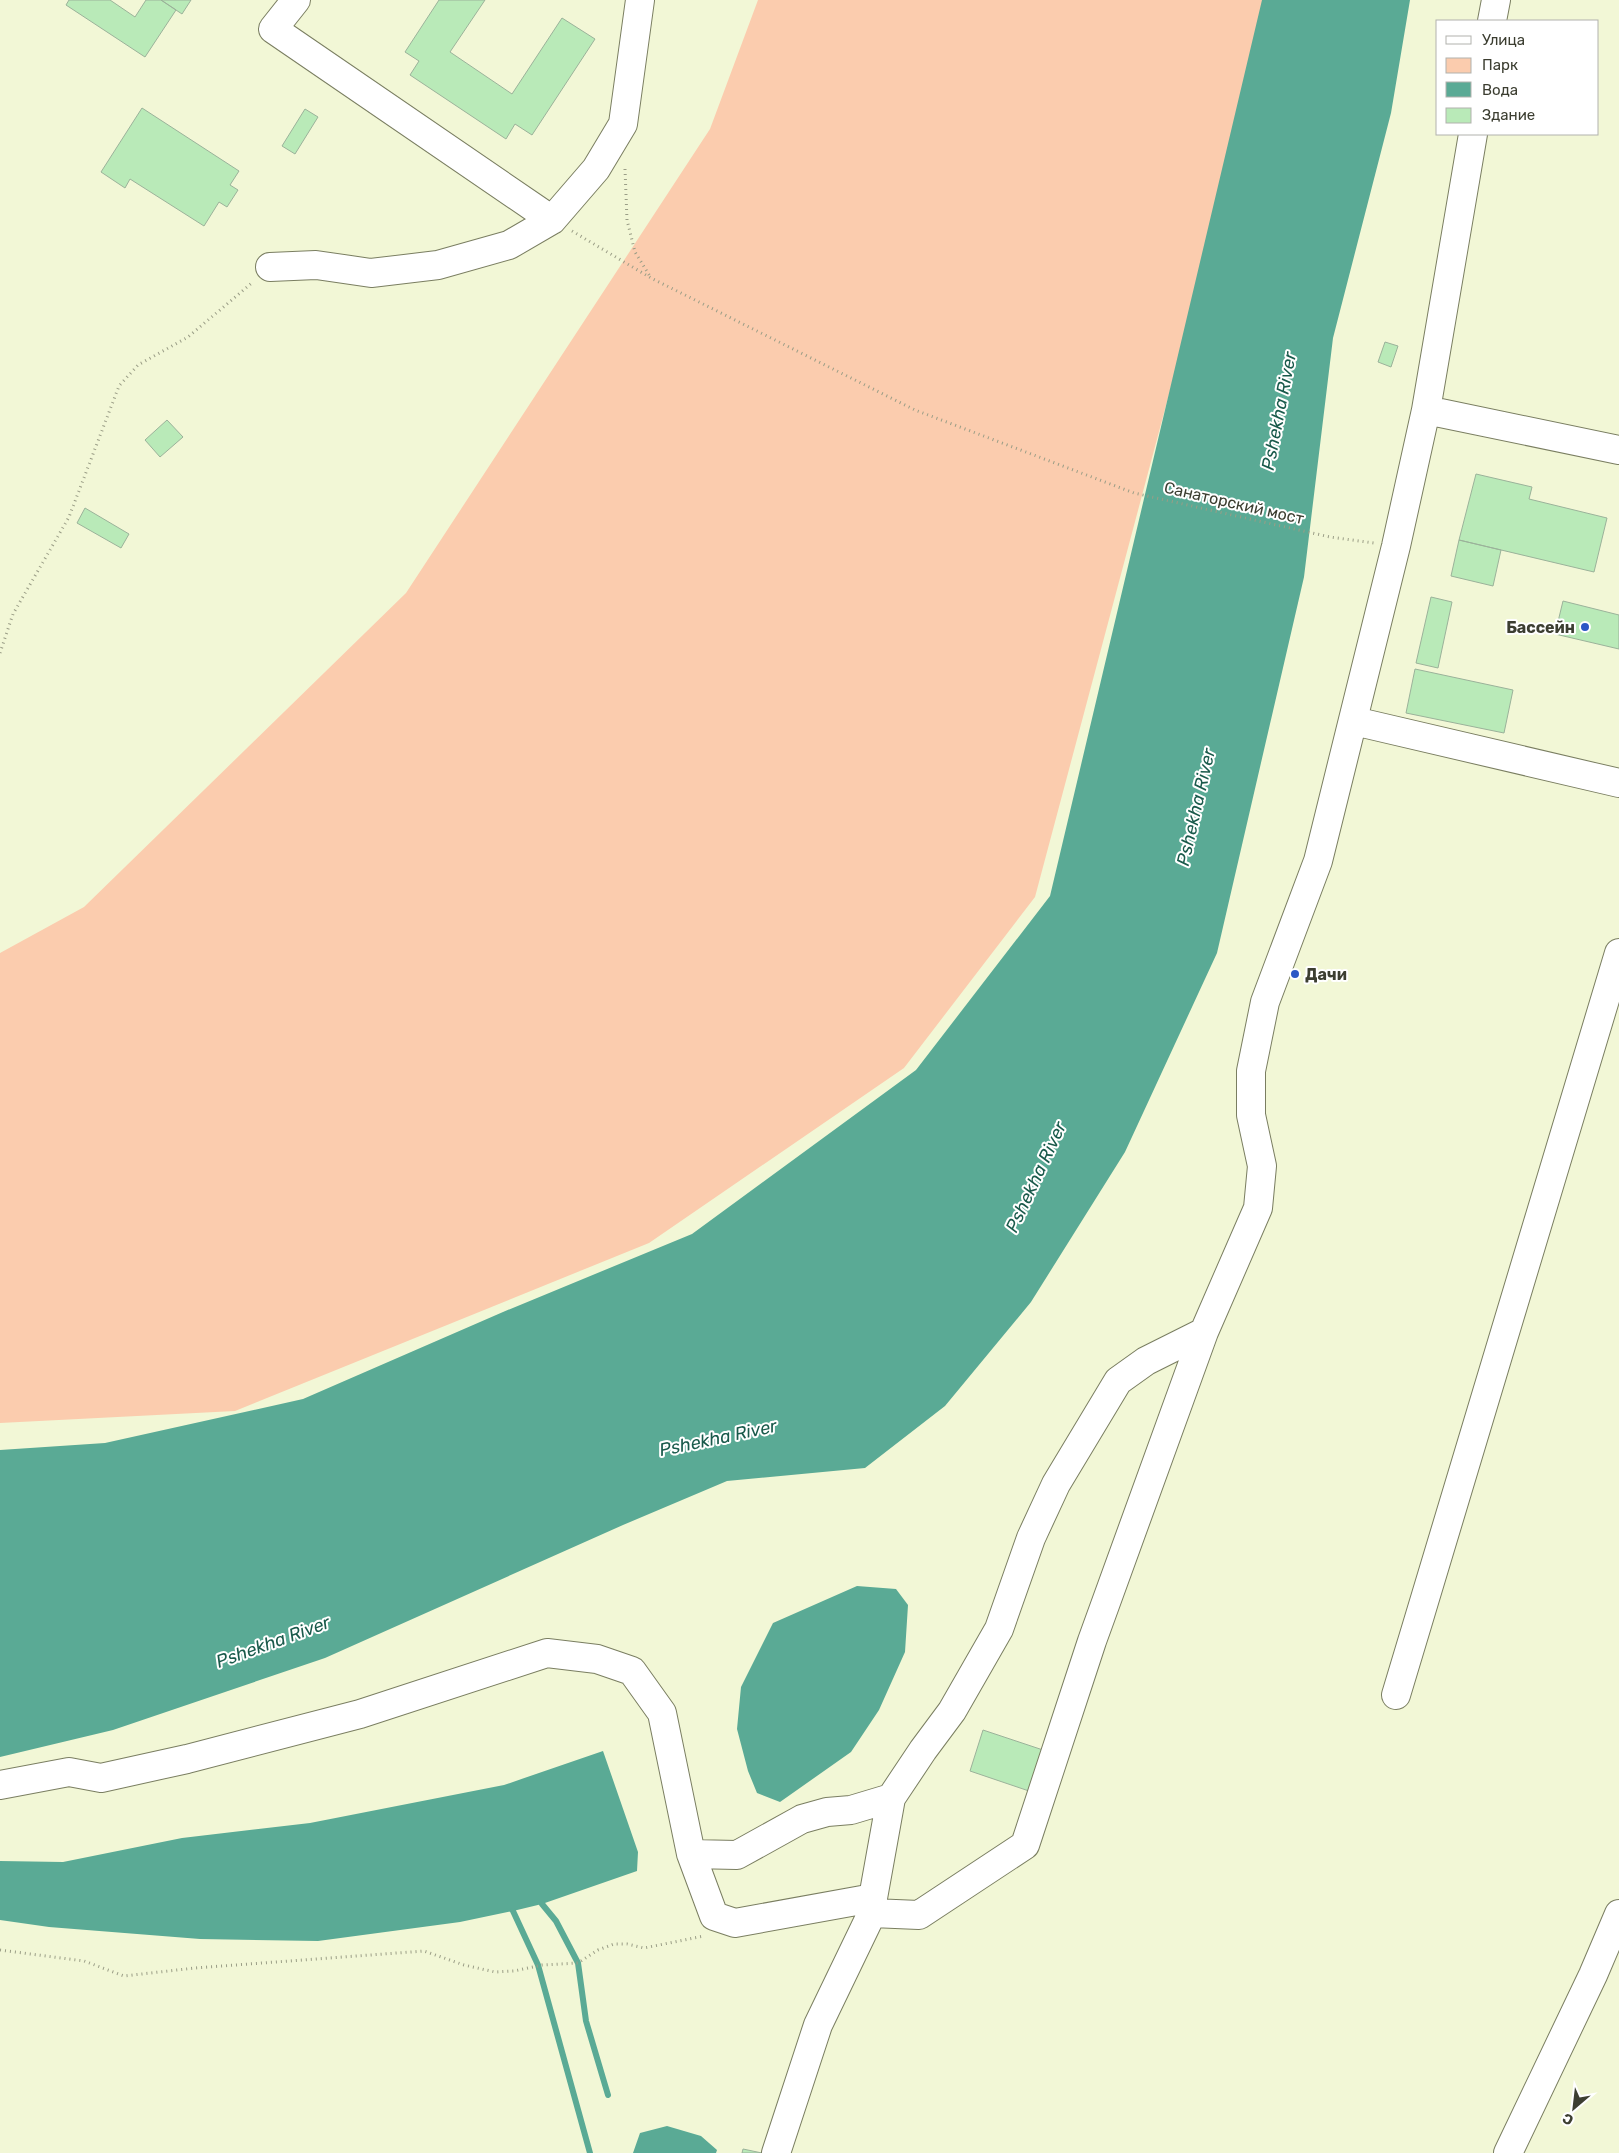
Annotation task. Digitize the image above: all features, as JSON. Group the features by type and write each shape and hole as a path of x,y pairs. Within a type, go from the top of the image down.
{"lane":[{"path":"296,0 273,29 552,220"},
{"path":"270,268 316,265 372,273 438,265 508,245 552,220 596,169 623,124 640,0"},
{"path":"1492,20 1496,0"},
{"path":"0,1786 70,1772 101,1778 188,1759 360,1714 547,1654 597,1659 632,1671 662,1713 691,1854 714,1916 735,1923 872,1906 919,1915 1025,1845 1092,1641 1204,1332 1258,1208 1262,1166 1252,1115 1251,1070 1265,1002 1318,861 1396,546 1426,410 1473,135"},
{"path":"1426,410 1619,450"},
{"path":"1354,721 1619,783"},
{"path":"1396,1695 1619,953"},
{"path":"776,2153 818,2025 872,1906 892,1798 952,1710 999,1629 1031,1538 1056,1484 1118,1381 1146,1361 1204,1332"},
{"path":"691,1854 737,1854 802,1819 827,1812 850,1810 892,1798"},
{"path":"1508,2153 1593,1975 1619,1914"}],"path":[{"path":"625,163 627,220 635,252 651,278"},
{"name":"Санаторский мост","path":"552,220 651,278 915,410 1134,493 1330,537 1396,546"},
{"path":"0,653 13,614 68,517 119,386 138,366 188,337 270,268"},
{"path":"0,1950 84,1961 124,1976 195,1968 424,1951 464,1965 495,1972 514,1972 542,1964 578,1963 584,1961 598,1950 614,1944 627,1944 644,1948 699,1938 735,1923"}],"green space":[{"path":"758,0 1274,0 1035,897 904,1068 649,1243 235,1411 0,1423 0,953 84,907 406,593 710,129"}],"water":[{"name":"Pshekha River","path":"1262,0 1410,0 1391,113 1333,338 1304,577 1217,953 1125,1152 1031,1302 945,1406 865,1468 727,1481 623,1525 325,1658 113,1730 0,1757 0,1450 105,1443 303,1399 503,1312 692,1234 916,1070 1050,896"},
{"path":"857,1586 896,1589 908,1605 905,1652 879,1710 851,1752 780,1802 757,1793 748,1771 737,1729 741,1687 773,1623"},
{"path":"603,1751 638,1852 637,1871 542,1904 460,1922 318,1941 200,1939 49,1927 0,1920 0,1861 63,1862 182,1838 310,1823 504,1785"},
{"path":"667,2126 701,2136 717,2150 716,2153 633,2153 640,2133"}],"building":[{"path":"69,0 110,0 135,17 146,0 161,0 176,10 145,57 66,5"},
{"path":"161,0 191,0 182,14"},
{"path":"439,0 485,0 450,52 512,94 562,18 595,39 532,135 515,124 506,139 410,75 419,61 405,52"},
{"path":"142,108 239,171 230,185 238,190 227,207 219,202 204,226 130,179 125,188 101,172"},
{"path":"305,109 318,117 295,154 282,146"},
{"path":"1385,342 1398,346 1391,367 1378,362"},
{"path":"167,420 183,437 160,457 145,440"},
{"path":"1476,474 1532,487 1529,499 1607,518 1594,572 1459,540"},
{"path":"85,508 129,534 121,548 77,523"},
{"path":"1459,540 1501,550 1493,586 1451,576"},
{"path":"1431,597 1452,602 1438,668 1416,663"},
{"path":"1563,601 1619,615 1619,649 1555,634"},
{"path":"1415,669 1513,690 1504,733 1406,713"},
{"path":"983,1730 1043,1750 1029,1791 970,1771"},
{"path":"743,2149 762,2153 742,2153"}],"waterway":[{"path":"542,1904 556,1921 578,1963 586,2021 608,2095"},
{"path":"513,1911 538,1965 590,2153"}],"place":[{"name":"Бассейн","path":"1585,627"},
{"name":"Дачи","path":"1295,974"}]}
